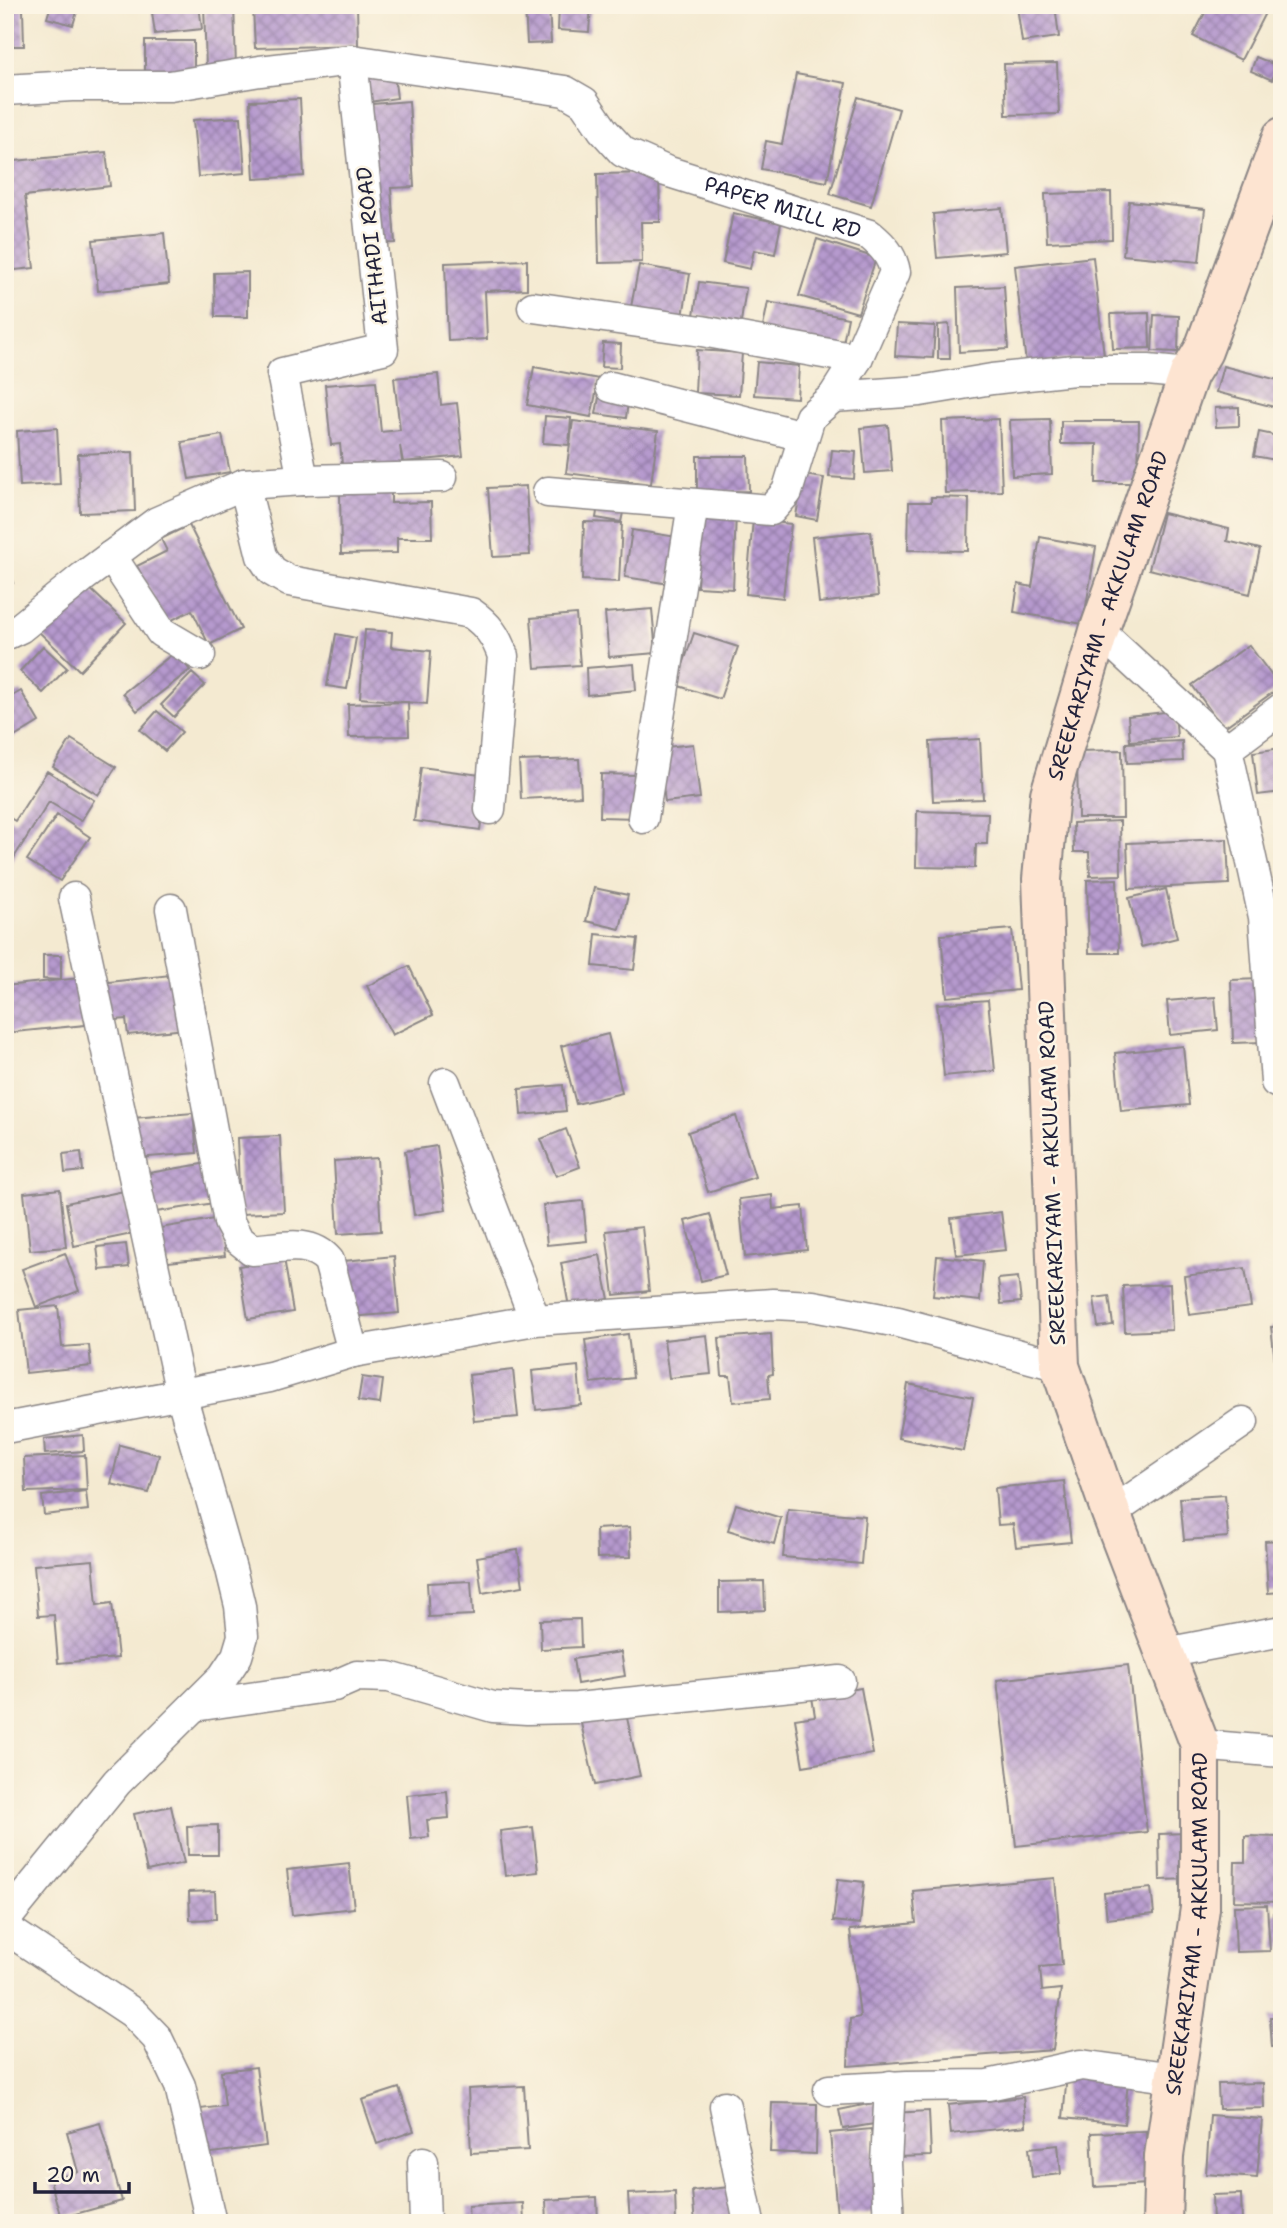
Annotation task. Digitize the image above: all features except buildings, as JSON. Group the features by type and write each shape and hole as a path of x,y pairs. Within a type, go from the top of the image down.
{"main road":[{"name":"SREEKARIYAM - AKKULAM ROAD","path":"1162,2223 1164,2156 1200,1908 1200,1745 1111,1513 1060,1366 1042,879 1050,794 1099,631 1189,374 1203,351 1282,137"}],"street":[{"path":"5,90 72,86 170,86 260,71 352,60"},
{"name":"PAPER MILL RD","path":"352,60 565,91 584,102 603,130 623,152 666,171 870,235 893,260 895,272 857,359 833,397 810,417 787,492 771,510 693,504"},
{"name":"AITHADI ROAD","path":"303,480 282,373 383,349 352,60"},
{"path":"533,307 702,331 857,359"},
{"path":"833,397 920,391 992,379 1074,370 1147,370 1189,374"},
{"path":"611,387 803,436"},
{"path":"5,635 20,628 157,522 244,484 442,477"},
{"path":"244,484 262,556 272,571 289,580 471,613 488,625 503,656 490,809"},
{"path":"548,492 693,504 643,818"},
{"path":"111,556 161,632 200,655"},
{"path":"1099,631 1227,749 1264,918 1276,1082"},
{"path":"1227,749 1282,708"},
{"path":"5,1920 117,1782 223,1677 237,1656 243,1636 240,1606 231,1569 181,1394 74,898"},
{"path":"171,909 229,1222 238,1239 252,1250 303,1245 320,1250 329,1261 353,1352"},
{"path":"445,1083 535,1320"},
{"path":"5,1428 270,1377 353,1352 535,1320 773,1304 813,1306 898,1321 1060,1366"},
{"path":"1111,1513 1243,1422"},
{"path":"1165,1653 1282,1630"},
{"path":"194,1706 334,1686 357,1676 389,1677 493,1707 527,1709 577,1708 840,1681"},
{"path":"1200,1745 1282,1752"},
{"path":"5,1928 133,2013 158,2038 180,2086 211,2223"},
{"path":"829,2090 988,2085 1081,2065 1175,2078"},
{"path":"889,2223 886,2163 890,2086"},
{"path":"725,2106 749,2223"},
{"path":"423,2162 425,2223"}]}
